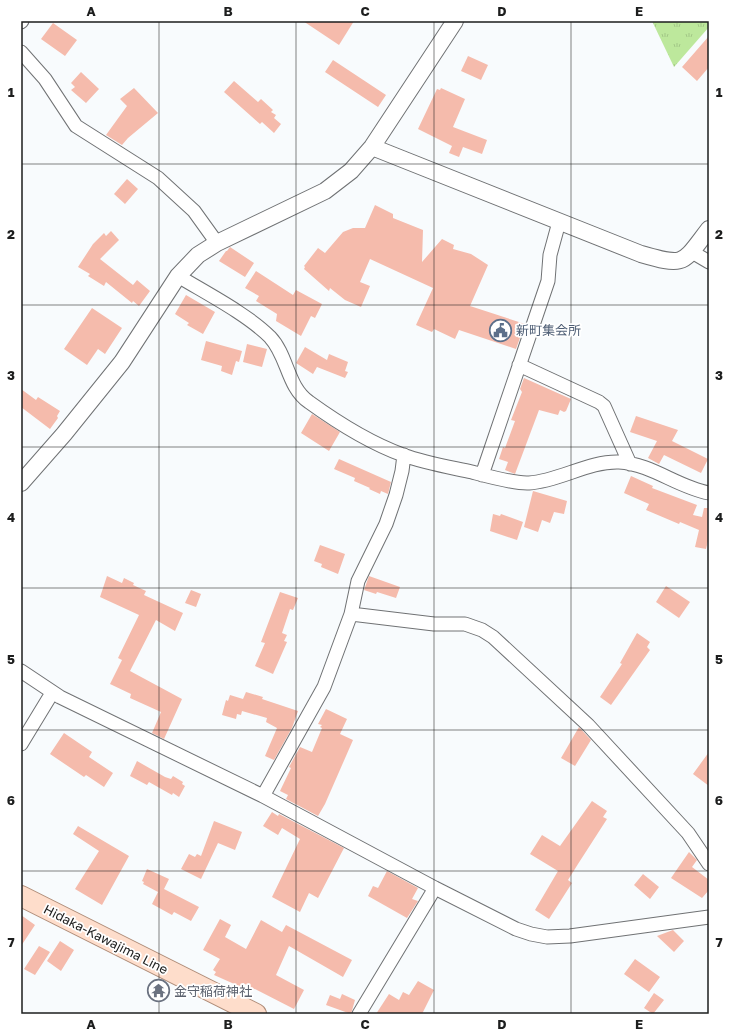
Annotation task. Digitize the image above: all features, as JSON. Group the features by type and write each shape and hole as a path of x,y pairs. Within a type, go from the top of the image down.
{"main road":[{"name":"Hidaka-Kawajima Line","path":"21,896 256,1014"}],"street":[{"path":"21,484 64,434 122,362 178,276 198,255 217,243 325,191 351,171 372,147 455,21"},
{"path":"21,52 45,79 76,126 158,178 194,211 217,243"},
{"path":"372,147 559,222 664,261 677,262 686,258 709,229"},
{"path":"482,474 548,281 550,255 559,222"},
{"path":"692,252 709,262"},
{"path":"178,276 246,319 270,337 282,353 286,369 295,386 307,401 377,444 404,455 482,474 528,483 552,480 606,463 630,464 642,466 709,493"},
{"path":"519,365 599,402 604,406 630,464"},
{"path":"263,796 324,687 351,614 358,581 386,524 396,495 402,472 404,455"},
{"path":"351,614 434,624 465,624 482,630 493,637 588,725 688,833 709,864"},
{"path":"21,671 52,693 263,796 435,888 516,929 547,937 570,936 709,917"},
{"path":"21,744 52,693"},
{"path":"359,1014 435,888"}],"green space":[{"path":"652,21 709,21 709,27 674,67"}],"building":[{"path":"303,21 354,21 339,45"},
{"path":"53,23 77,40 65,56 41,39"},
{"path":"709,36 709,67 697,81 682,67"},
{"path":"468,56 488,65 481,80 461,71"},
{"path":"333,60 386,95 378,107 325,72"},
{"path":"81,72 99,89 86,103 71,90 75,87 71,83"},
{"path":"234,81 258,102 261,99 273,110 271,112 276,115 274,118 281,124 274,133 262,122 260,124 224,92"},
{"path":"134,88 158,113 128,138 122,145 106,135 127,106 120,99"},
{"path":"441,88 465,99 453,127 487,140 482,154 463,147 459,157 449,153 452,146 418,129 437,89 440,90"},
{"path":"127,179 138,189 125,204 114,194"},
{"path":"375,205 393,214 393,218 423,230 422,262 442,239 454,245 453,249 471,254 488,265 470,306 525,324 516,349 459,330 455,339 434,329 432,332 416,325 433,288 370,259 360,282 370,286 361,307 345,300 330,288 329,291 304,269 304,266 318,248 325,253 343,232 353,228 365,228"},
{"path":"111,231 119,240 100,259 133,285 137,280 150,291 139,306 133,301 132,303 106,282 104,286 88,276 90,274 78,267 93,244 104,233 106,236"},
{"path":"230,247 254,263 245,277 219,261"},
{"path":"256,271 293,295 296,290 322,304 315,318 311,316 301,336 276,321 277,314 256,301 259,296 245,288"},
{"path":"186,295 215,312 203,334 187,325 189,323 175,314"},
{"path":"92,308 122,328 105,354 98,349 87,365 64,349"},
{"path":"206,341 242,351 239,362 236,361 232,375 221,371 222,366 201,360"},
{"path":"247,344 267,349 262,367 243,362"},
{"path":"305,347 327,360 329,354 348,362 345,371 348,372 345,378 317,367 313,374 296,363"},
{"path":"524,378 571,399 566,411 564,412 560,410 558,415 539,410 515,474 505,470 508,462 499,459 503,447 505,448 515,421 511,420 522,392 520,389"},
{"path":"21,389 36,400 38,397 60,411 57,416 58,418 50,429 21,407"},
{"path":"312,414 340,432 329,451 301,433"},
{"path":"636,416 678,430 672,441 708,459 701,473 664,455 659,464 648,458 657,441 630,432"},
{"path":"339,459 391,482 388,494 381,491 380,494 369,489 370,488 354,481 355,478 334,469"},
{"path":"631,476 653,486 652,488 697,505 693,515 702,517 704,508 709,508 709,537 706,549 695,547 699,530 680,522 679,524 646,510 649,504 624,493"},
{"path":"533,491 567,501 564,514 554,512 550,523 542,520 538,532 524,527"},
{"path":"493,514 500,516 501,514 523,522 517,540 490,531"},
{"path":"320,545 345,554 338,574 321,567 322,564 314,561"},
{"path":"107,576 122,583 124,578 134,583 133,585 146,591 144,595 183,613 175,631 156,620 130,671 182,699 164,739 152,733 161,712 130,698 131,694 110,684 122,660 118,658 139,615 100,597"},
{"path":"369,576 400,587 396,598 377,592 376,594 364,590"},
{"path":"666,586 690,602 679,618 656,602"},
{"path":"191,590 201,594 196,607 185,603"},
{"path":"280,592 298,598 293,610 290,609 282,633 287,635 284,641 287,642 273,674 255,666 265,643 261,642"},
{"path":"637,633 650,642 647,647 650,650 611,705 600,697 622,664 620,663"},
{"path":"246,692 298,711 292,728 274,760 265,756 277,728 266,722 267,718 242,711 241,715 237,714 236,719 222,715 226,700 228,701 230,695 243,699"},
{"path":"326,709 347,719 340,734 353,740 325,804 318,816 286,799 288,795 280,791 291,768 289,767 300,747 312,752 322,728 320,727 322,725 318,724"},
{"path":"579,727 591,740 575,766 561,758"},
{"path":"64,733 92,752 89,757 113,773 104,787 86,775 84,777 50,754"},
{"path":"709,752 709,786 693,774"},
{"path":"137,761 165,777 171,779 173,776 183,782 182,784 185,786 179,797 173,793 172,795 149,782 147,785 130,776"},
{"path":"592,801 607,811 603,817 607,819 568,880 572,883 549,919 535,910 558,871 530,854 542,835 560,846"},
{"path":"272,812 278,816 279,814 344,848 318,898 309,893 300,912 272,897 300,839 282,828 278,835 263,826"},
{"path":"214,821 242,832 235,850 218,843 201,879 181,869 189,854 195,857 197,854 201,856"},
{"path":"78,826 129,856 102,905 75,889 99,851 73,834"},
{"path":"689,852 697,860 692,867 709,880 709,890 702,898 671,878"},
{"path":"147,869 169,879 164,889 199,907 191,921 174,912 172,915 152,904 158,892 143,884 144,882 142,881"},
{"path":"387,871 418,888 412,899 418,901 407,918 368,896 373,886 378,888"},
{"path":"643,874 659,887 650,899 634,885"},
{"path":"21,915 35,925 21,946"},
{"path":"220,919 231,925 225,937 246,949 261,920 282,932 286,925 352,960 343,977 289,946 276,975 304,990 294,1009 243,983 241,987 214,975 216,972 213,970 220,959 203,950"},
{"path":"673,930 684,941 674,952 657,936"},
{"path":"60,941 74,950 61,971 47,961"},
{"path":"39,946 50,952 35,975 24,969"},
{"path":"635,959 660,977 649,992 624,974"},
{"path":"418,981 434,990 422,1014 376,1014 389,994 399,1000 403,992 409,995"},
{"path":"654,993 664,1000 653,1014 644,1008"},
{"path":"342,994 355,1000 351,1014 326,1005 330,995 340,999"}],"place":[{"name":"新町集会所","path":"501,330"},
{"name":"金守稲荷神社","path":"159,991"}]}
